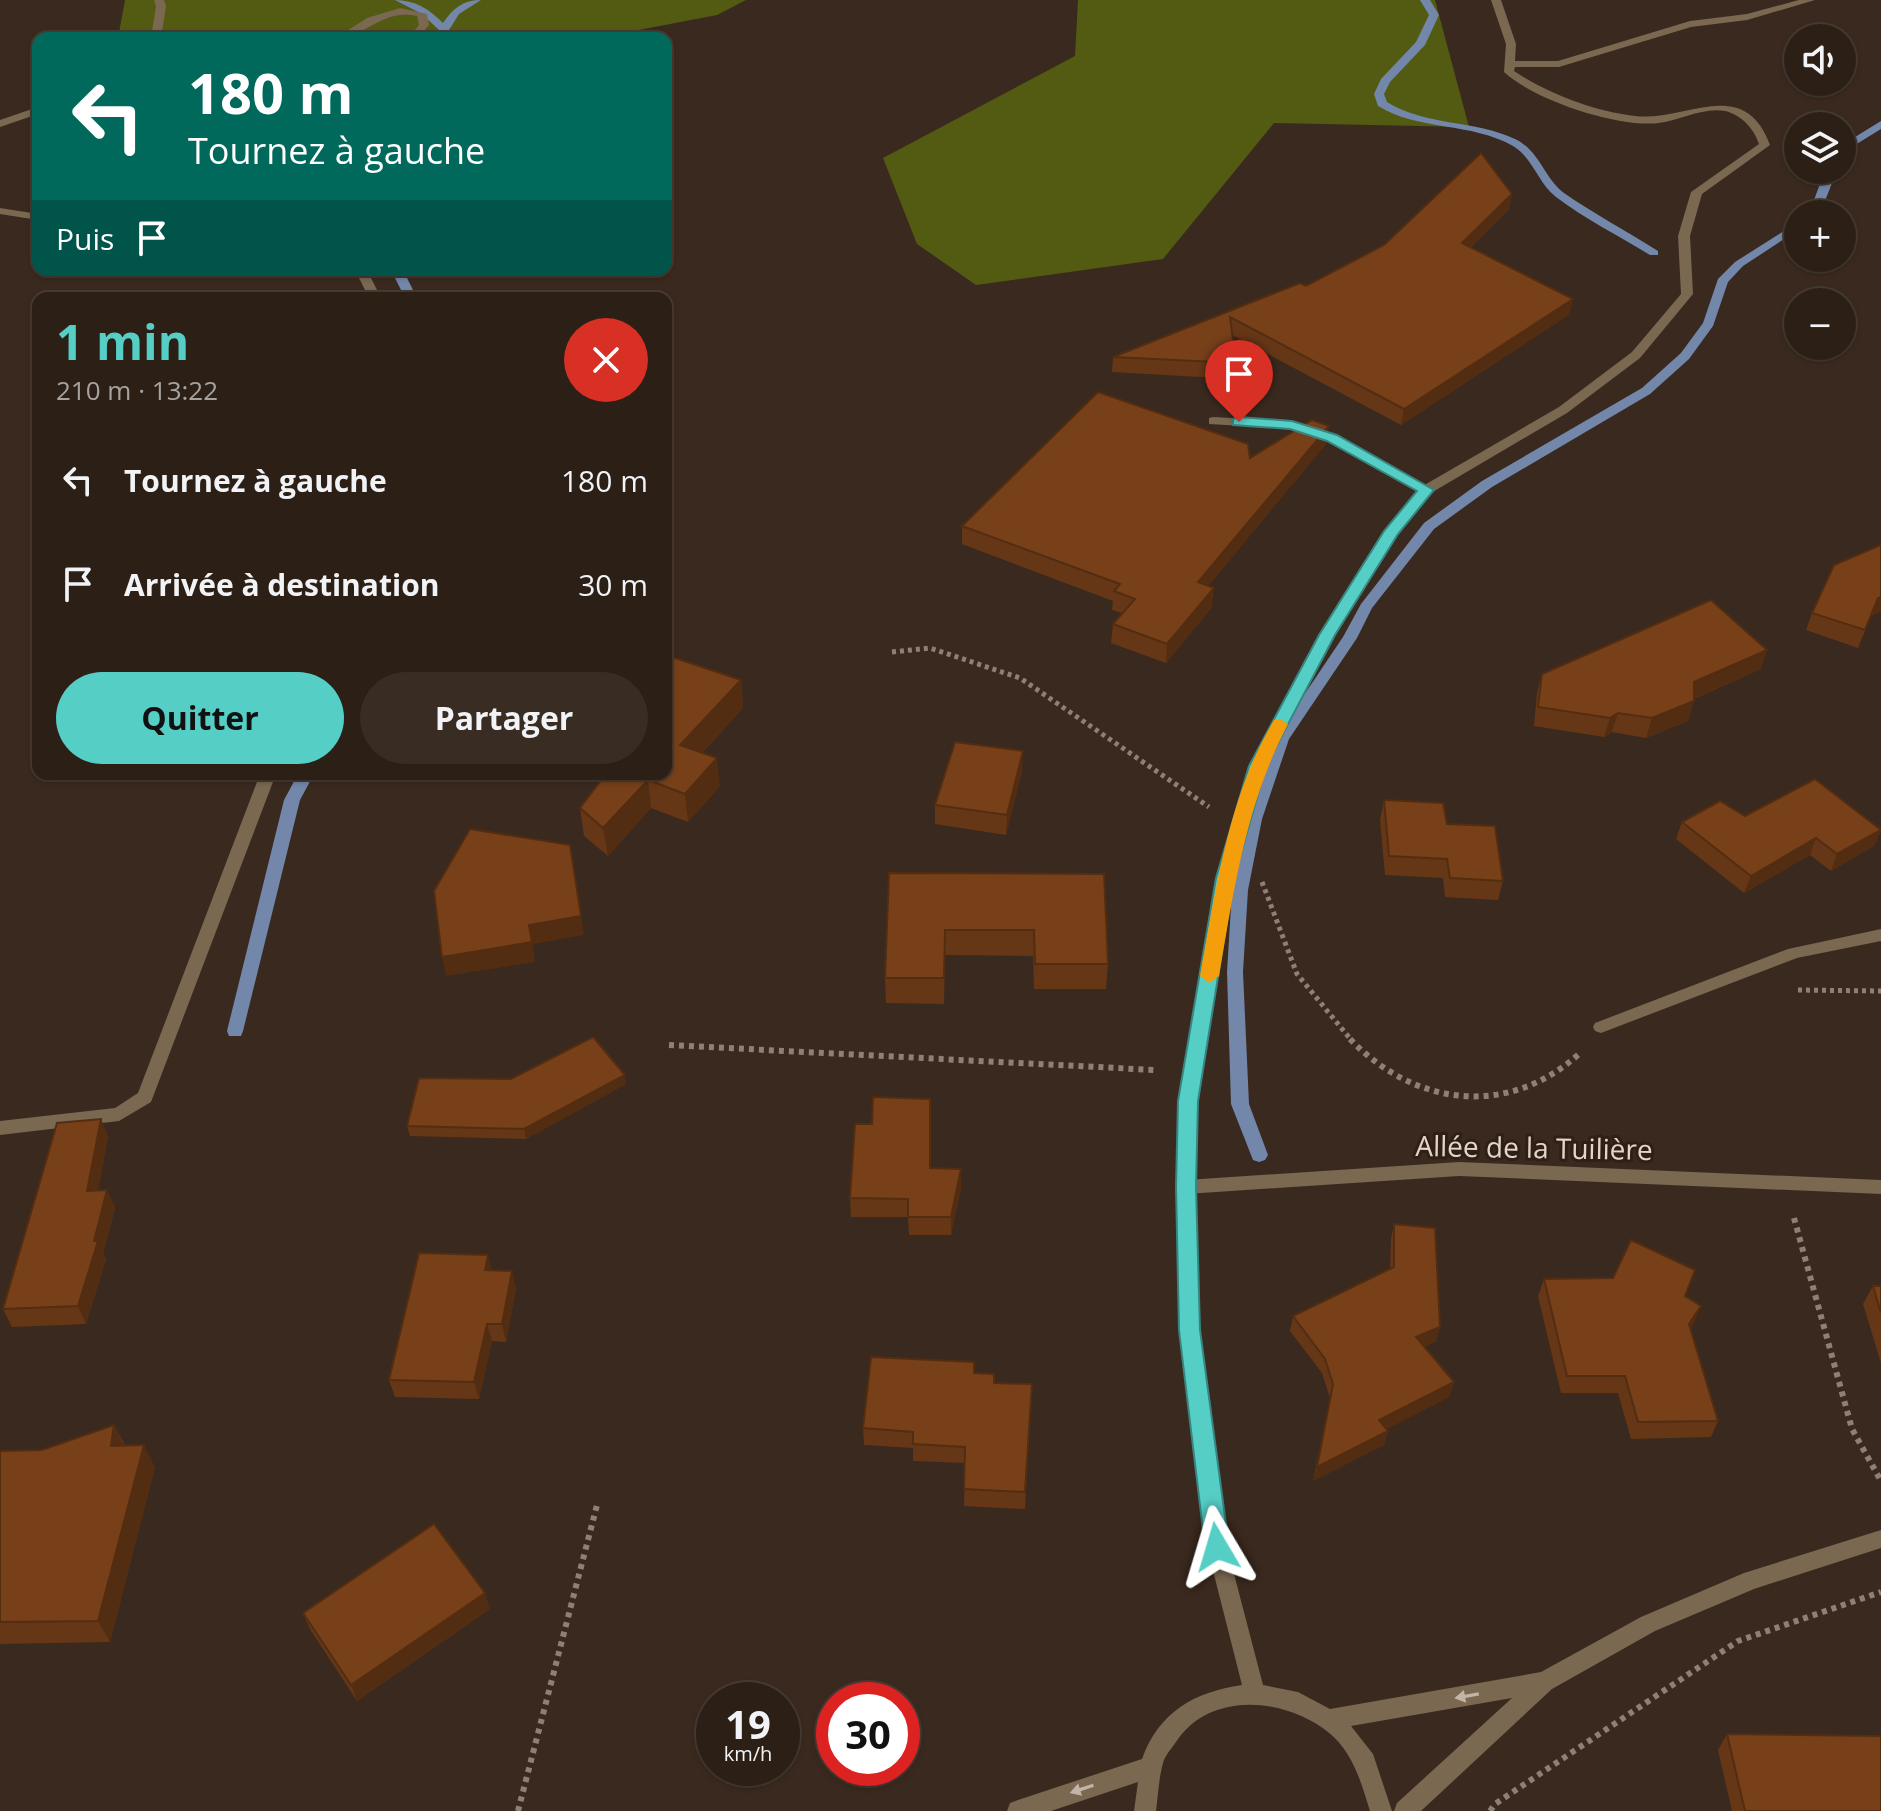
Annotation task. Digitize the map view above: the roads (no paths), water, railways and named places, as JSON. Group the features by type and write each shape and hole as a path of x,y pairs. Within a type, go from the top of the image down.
{"street":[{"path":"157,32 159,0"},
{"path":"1254,1691 1217,1547 1189,1330 1186,1187 1188,1101 1231,857 1258,766 1327,635 1392,531 1426,490 1563,410 1636,355 1687,294 1684,236 1697,192 1765,145 1760,130 1730,109 1704,110 1652,121 1607,115 1521,82 1509,72 1511,44 1496,0"},
{"path":"1510,64 1559,64 1690,24 1747,17 1810,0"},
{"path":"350,32 389,11 409,10 422,14 424,25 418,32"},
{"path":"0,124 32,112"},
{"path":"0,211 32,216"},
{"path":"1213,421 1292,425 1332,438 1426,490"},
{"path":"0,1128 119,1114 145,1097 266,780"},
{"path":"1601,1027 1794,953 1881,935"},
{"name":"Allée de la Tuilière","path":"1186,1187 1459,1169 1881,1187"},
{"path":"1405,1811 1544,1682 1648,1624 1751,1580 1881,1539"},
{"path":"1332,1719 1544,1682"},
{"path":"1145,1811 1147,1768 1162,1737 1187,1711 1219,1696 1254,1691 1294,1700 1332,1719 1361,1751 1378,1790 1381,1811"},
{"path":"1018,1811 1147,1768"}],"waterway":[{"path":"400,0 426,12 444,29"},
{"path":"444,29 455,12 476,0"},
{"path":"1425,0 1434,15 1421,43 1385,81 1379,94 1382,104 1410,117 1482,131 1515,143 1530,154 1559,194 1654,253"},
{"path":"1856,141 1881,124"},
{"path":"1819,200 1826,184"},
{"path":"1259,1155 1240,1104 1235,972 1240,890 1254,819 1282,738 1350,638 1366,607 1429,526 1487,484 1646,391 1685,356 1709,323 1722,281 1739,264 1784,234"},
{"path":"400,276 408,292"},
{"path":"235,1031 292,800 303,780"}]}
